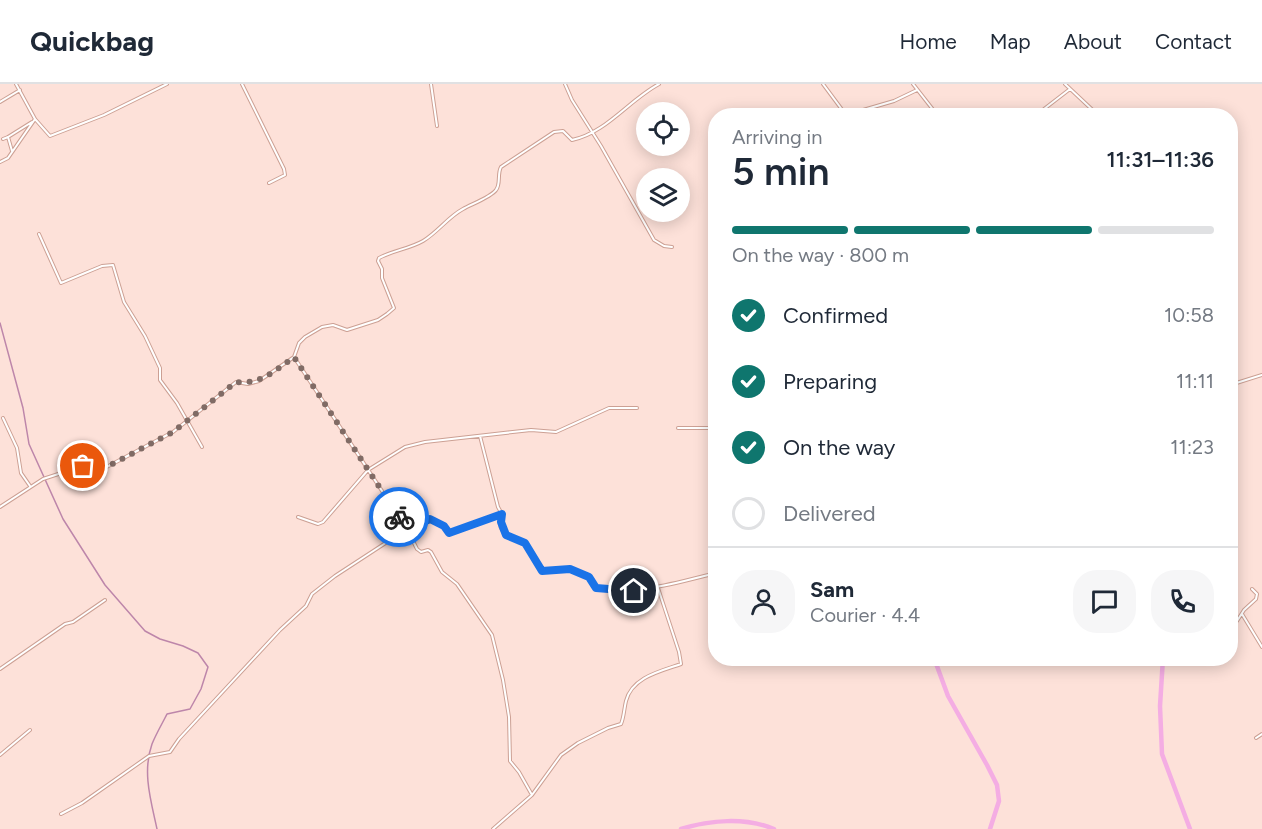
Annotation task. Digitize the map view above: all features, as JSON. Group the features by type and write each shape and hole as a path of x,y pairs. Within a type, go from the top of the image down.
{"street":[{"path":"16,84 35,120 50,136 104,115 167,84"},
{"path":"242,84 284,169 285,175 269,183"},
{"path":"431,84 437,126"},
{"path":"565,84 572,100 654,240 664,246 672,247"},
{"path":"0,507 43,479 83,466 99,471 173,432 236,382 248,384 259,381 294,357 299,343 321,327 333,325 347,330 378,320 393,310 393,304 382,278 379,258 397,249 409,248 425,240 456,214 495,192 501,167 554,132 563,131 572,140 592,132 612,119 640,95 659,84"},
{"path":"823,84 841,108"},
{"path":"913,84 932,108"},
{"path":"1065,84 1090,108"},
{"path":"1045,108 1070,89"},
{"path":"0,102 20,90"},
{"path":"870,108 894,101 917,90"},
{"path":"3,139 35,120"},
{"path":"0,162 8,158 35,120"},
{"path":"8,137 12,152"},
{"path":"39,234 61,283 102,266 113,264 124,302 145,336 160,368 158,375 160,380 177,403 202,447"},
{"path":"294,357 407,529 417,549 421,552 429,551 444,574 457,584 492,635 503,680 510,761 519,772 531,795"},
{"path":"1238,382 1262,375"},
{"path":"298,517 318,524 322,522 368,470 391,454 411,445 531,430 556,432 609,408 637,408"},
{"path":"3,418 17,448 21,473 30,486"},
{"path":"678,428 708,428"},
{"path":"480,436 506,535 523,542 542,571 573,570 589,577 596,588 634,591 658,588 708,575"},
{"path":"61,814 82,803 149,756 170,752 179,739 280,630 306,606 312,594 335,576 407,529 430,519 444,526 449,533 502,514"},
{"path":"493,829 531,795 561,755 578,743 621,724 627,698 633,688 646,677 681,664 658,588"},
{"path":"1238,618 1256,599 1257,594 1252,589"},
{"path":"0,669 65,624 73,622 105,600"},
{"path":"1242,614 1262,647"},
{"path":"0,755 30,729"},
{"path":"1256,738 1262,734"}],"waterway":[{"path":"0,323 23,408 29,444 63,519 105,585 145,631 198,653 208,667 201,689 190,709 167,714 152,744 148,776 157,829"},
{"path":"937,666 948,696 997,785 999,801 990,829"},
{"path":"1162,666 1160,706 1162,754 1190,829"},
{"path":"681,829 728,821 763,825 774,829"}],"way so far":[{"path":"83,466 99,471 173,432 236,382 248,384 259,381 294,357 399,517"}],"route":[{"path":"399,517 407,529 430,519 444,526 449,533 502,514 501,526 506,535 525,543 542,571 570,569 589,577 596,588 634,591"}]}
